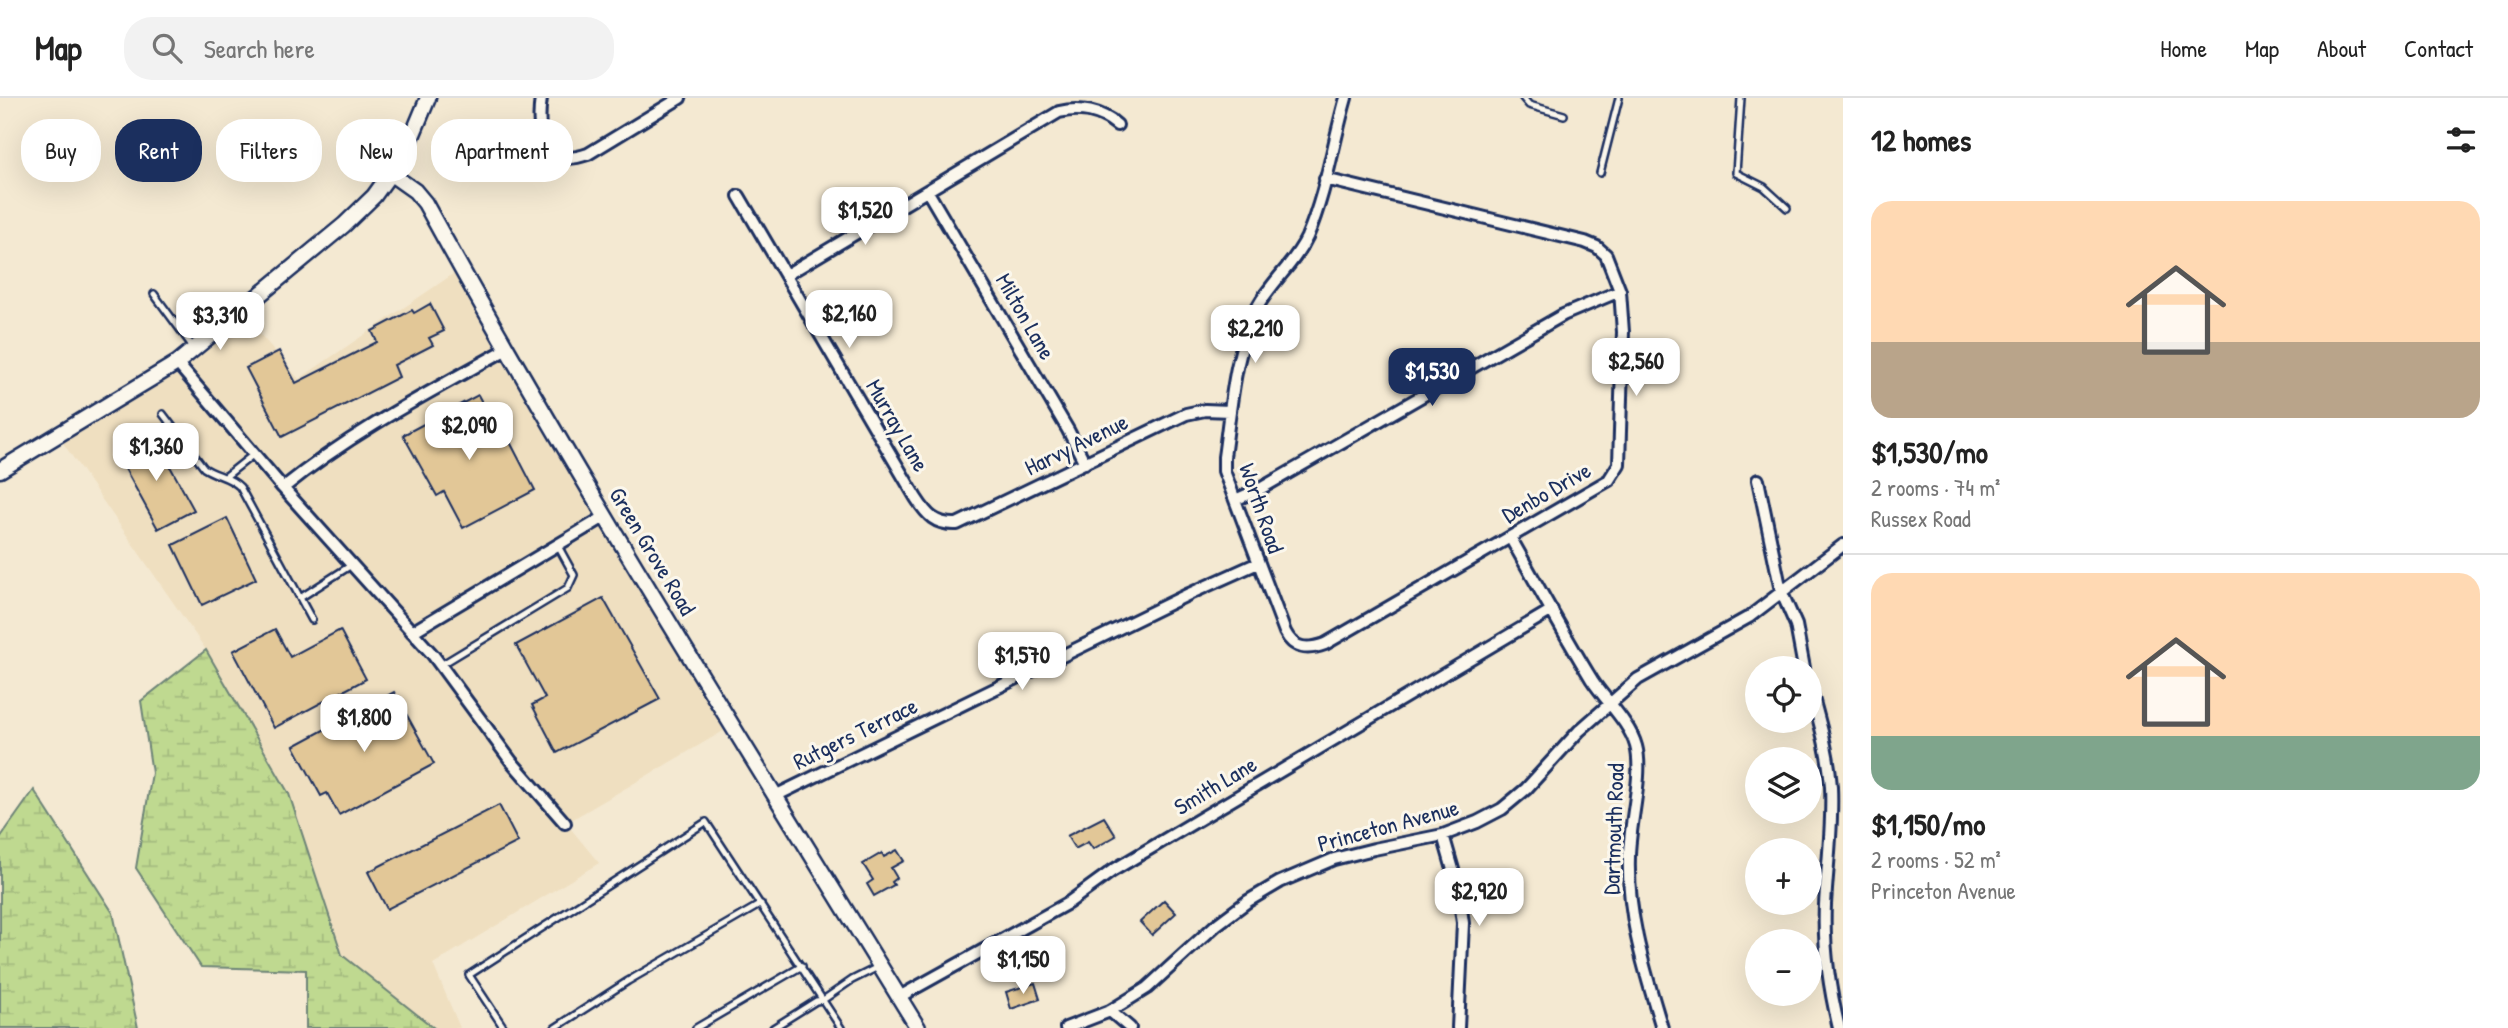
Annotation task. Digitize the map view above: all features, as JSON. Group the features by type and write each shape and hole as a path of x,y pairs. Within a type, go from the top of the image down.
{"street":[{"path":"417,129 428,98"},
{"path":"541,98 538,127 541,139 554,153 572,158 588,154 680,98"},
{"name":"Worth Road","path":"1304,648 1289,640 1224,471 1230,411 1240,355 1256,310 1305,240 1325,179 1346,98"},
{"path":"786,275 1059,112 1070,109 1091,111 1117,125"},
{"name":"Denbo Drive","path":"1304,648 1325,644 1609,480 1616,473 1619,464 1623,332 1620,291 1606,256 1597,247 1325,179"},
{"path":"0,470 177,363 344,225 384,182"},
{"name":"Green Grove Road","path":"402,182 425,203 507,349 606,516 918,1028"},
{"name":"Milton Lane","path":"928,192 1085,463"},
{"name":"Murray Lane","path":"739,196 916,498 933,520 942,524"},
{"path":"1235,500 1260,489 1563,315 1620,291"},
{"path":"283,488 316,462 389,414 507,349"},
{"path":"177,363 283,488 441,665 511,761 565,823"},
{"name":"Harvy Avenue","path":"942,524 957,524 1186,414 1205,410 1230,411"},
{"path":"1758,480 1781,591 1796,625 1802,656"},
{"path":"412,632 606,516"},
{"name":"Dartmouth Road","path":"1510,537 1610,706 1630,731 1636,747 1637,774 1629,854 1630,907 1642,961 1662,1028"},
{"name":"Princeton Avenue","path":"1066,1028 1110,1011 1147,988 1216,925 1280,882 1334,859 1443,835 1478,822 1514,800 1579,731 1638,680 1749,617 1843,545"},
{"name":"Rutgers Terrace","path":"775,796 1164,606 1258,564"},
{"name":"Smith Lane","path":"899,997 1068,903 1112,871 1552,610"},
{"path":"1822,732 1831,784 1832,818 1825,905 1825,949 1830,992 1839,1028"},
{"path":"1443,835 1458,887 1463,923 1458,1028"},
{"path":"1110,1011 1130,1028"}],"lane":[{"path":"1523,98 1529,105 1564,115"},
{"path":"1600,173 1619,98"},
{"path":"1741,98 1735,173 1764,187 1787,208"},
{"path":"155,294 194,350"},
{"path":"163,414 204,468 240,486 312,620"},
{"path":"225,477 254,454"},
{"path":"441,665 568,588 574,575 558,546"},
{"path":"300,598 353,564"},
{"path":"504,1028 469,975 706,821 841,1028"},
{"path":"555,1028 628,981 761,904"},
{"path":"776,1027 816,1001 880,966"},
{"path":"696,1028 802,967"}],"shaded area":[{"path":"462,268 732,726 566,823 599,863 433,964 460,1028 434,1028 342,955 289,794 206,650 63,443 125,387 240,311 299,379"}],"green space":[{"path":"206,650 289,794 342,955 434,1028 306,1028 306,970 201,967 136,868 152,773 141,701"},
{"path":"34,790 113,913 138,1028 0,1028 0,838"}],"building":[{"path":"430,304 444,331 429,338 433,345 394,365 399,377 282,437 246,368 279,351 296,383 377,342 372,331 412,310 414,313"},
{"path":"478,395 504,443 509,440 535,490 463,528 444,492 437,496 403,435"},
{"path":"154,437 194,510 158,529 118,456"},
{"path":"227,518 256,579 202,605 173,545"},
{"path":"603,598 660,699 557,753 532,705 545,698 516,645"},
{"path":"275,629 290,657 340,630 366,679 274,728 233,651"},
{"path":"394,692 434,764 339,815 327,793 321,796 294,746"},
{"path":"499,805 518,842 387,909 368,872"},
{"path":"1104,817 1116,836 1093,849 1088,842 1075,849 1067,836"},
{"path":"897,850 904,861 891,868 897,878 892,882 894,885 874,896 867,884 873,880 863,864 882,853 884,857"},
{"path":"1164,900 1176,913 1152,935 1140,922"},
{"path":"1035,983 1040,999 1011,1009 1006,992"}]}
